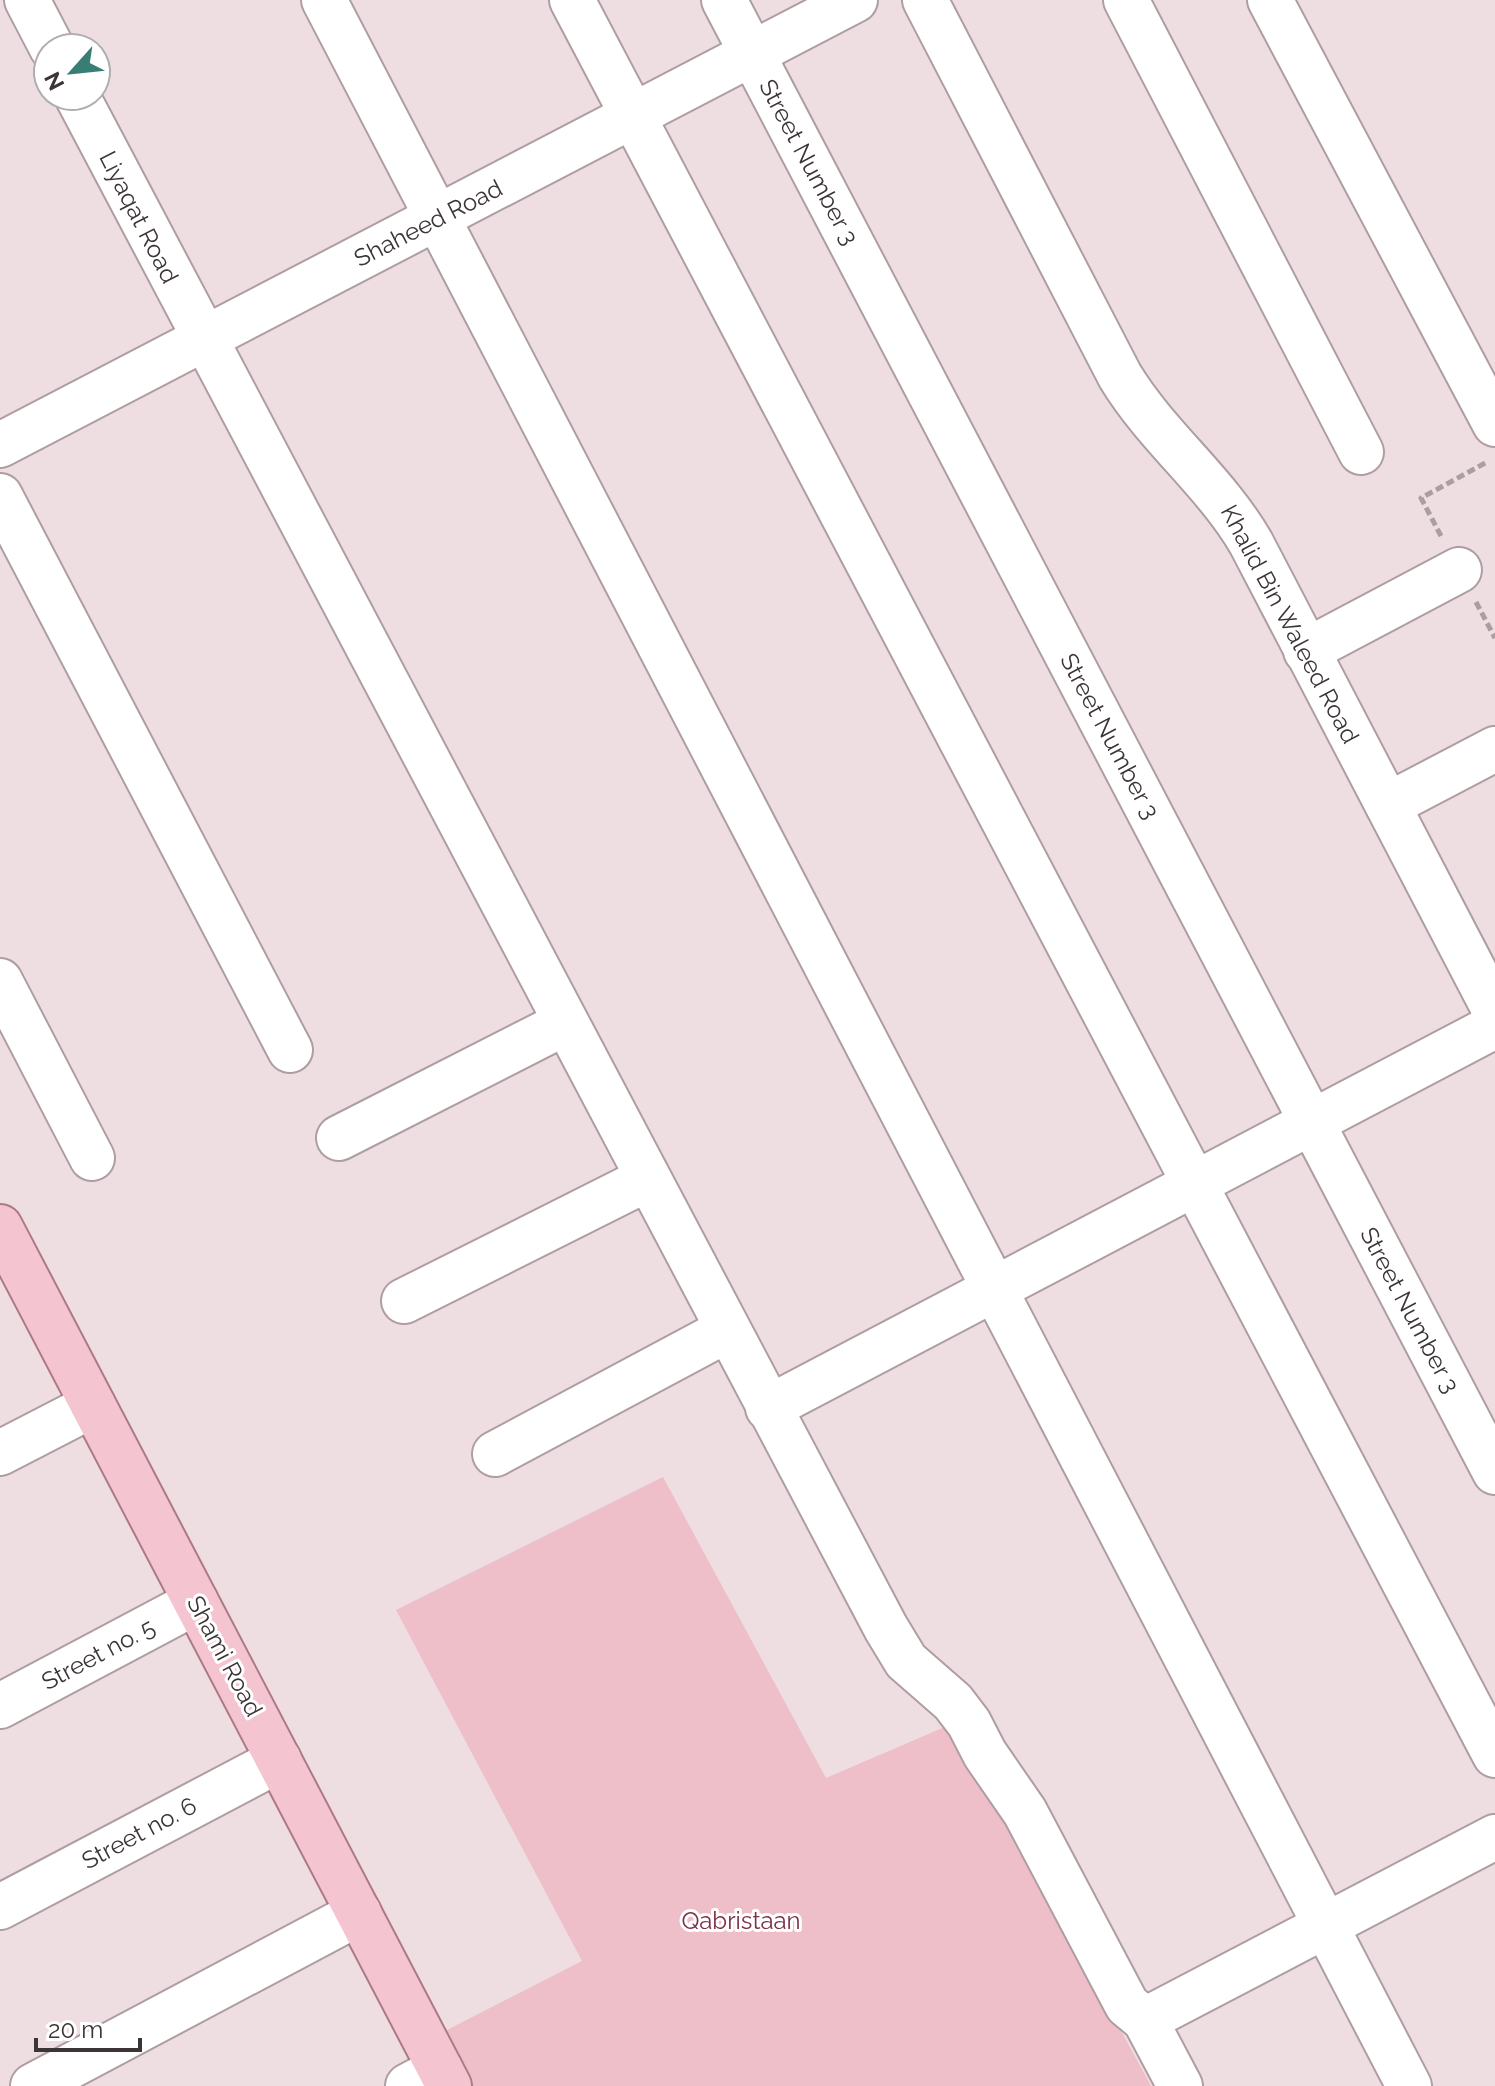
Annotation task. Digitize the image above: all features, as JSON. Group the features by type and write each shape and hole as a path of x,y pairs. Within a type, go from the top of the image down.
{"main road":[{"name":"Shami Road","path":"5,1250 93,1405 359,1913 432,2080"}],"street":[{"path":"27,0 44,32"},
{"path":"324,0 1409,2086"},
{"path":"572,0 1495,1755"},
{"name":"Street Number 3","path":"724,0 1495,1472"},
{"name":"Shaheed Road","path":"0,445 855,0"},
{"name":"Khalid Bin Waleed Road","path":"925,0 1120,376 1137,403 1236,517 1388,805 1480,946 1495,1011"},
{"path":"1126,0 1361,452"},
{"path":"1270,0 1495,424"},
{"name":"Liyaqat Road","path":"85,112 202,339 899,1650 921,1677 953,1702 969,1723 991,1763 1025,1812 1127,2005 1145,2020 1180,2086"},
{"path":"0,496 290,1050"},
{"path":"1306,651 1459,570"},
{"path":"1388,805 1495,749"},
{"path":"0,981 92,1158"},
{"path":"339,1138 565,1023"},
{"path":"768,1408 1313,1125 1495,1026"},
{"path":"404,1301 647,1179"},
{"path":"495,1454 727,1330"},
{"path":"0,1453 93,1405"},
{"name":"Street no. 5","path":"0,1706 196,1602"},
{"name":"Street no. 6","path":"0,1907 279,1760"},
{"path":"1145,2020 1325,1925 1491,1850"},
{"path":"33,2086 359,1913"}],"green space":[{"name":"Qabristaan","path":"663,1477 826,1778 954,1723 1151,2086 471,2086 443,2032 582,1961 396,1610"}]}
